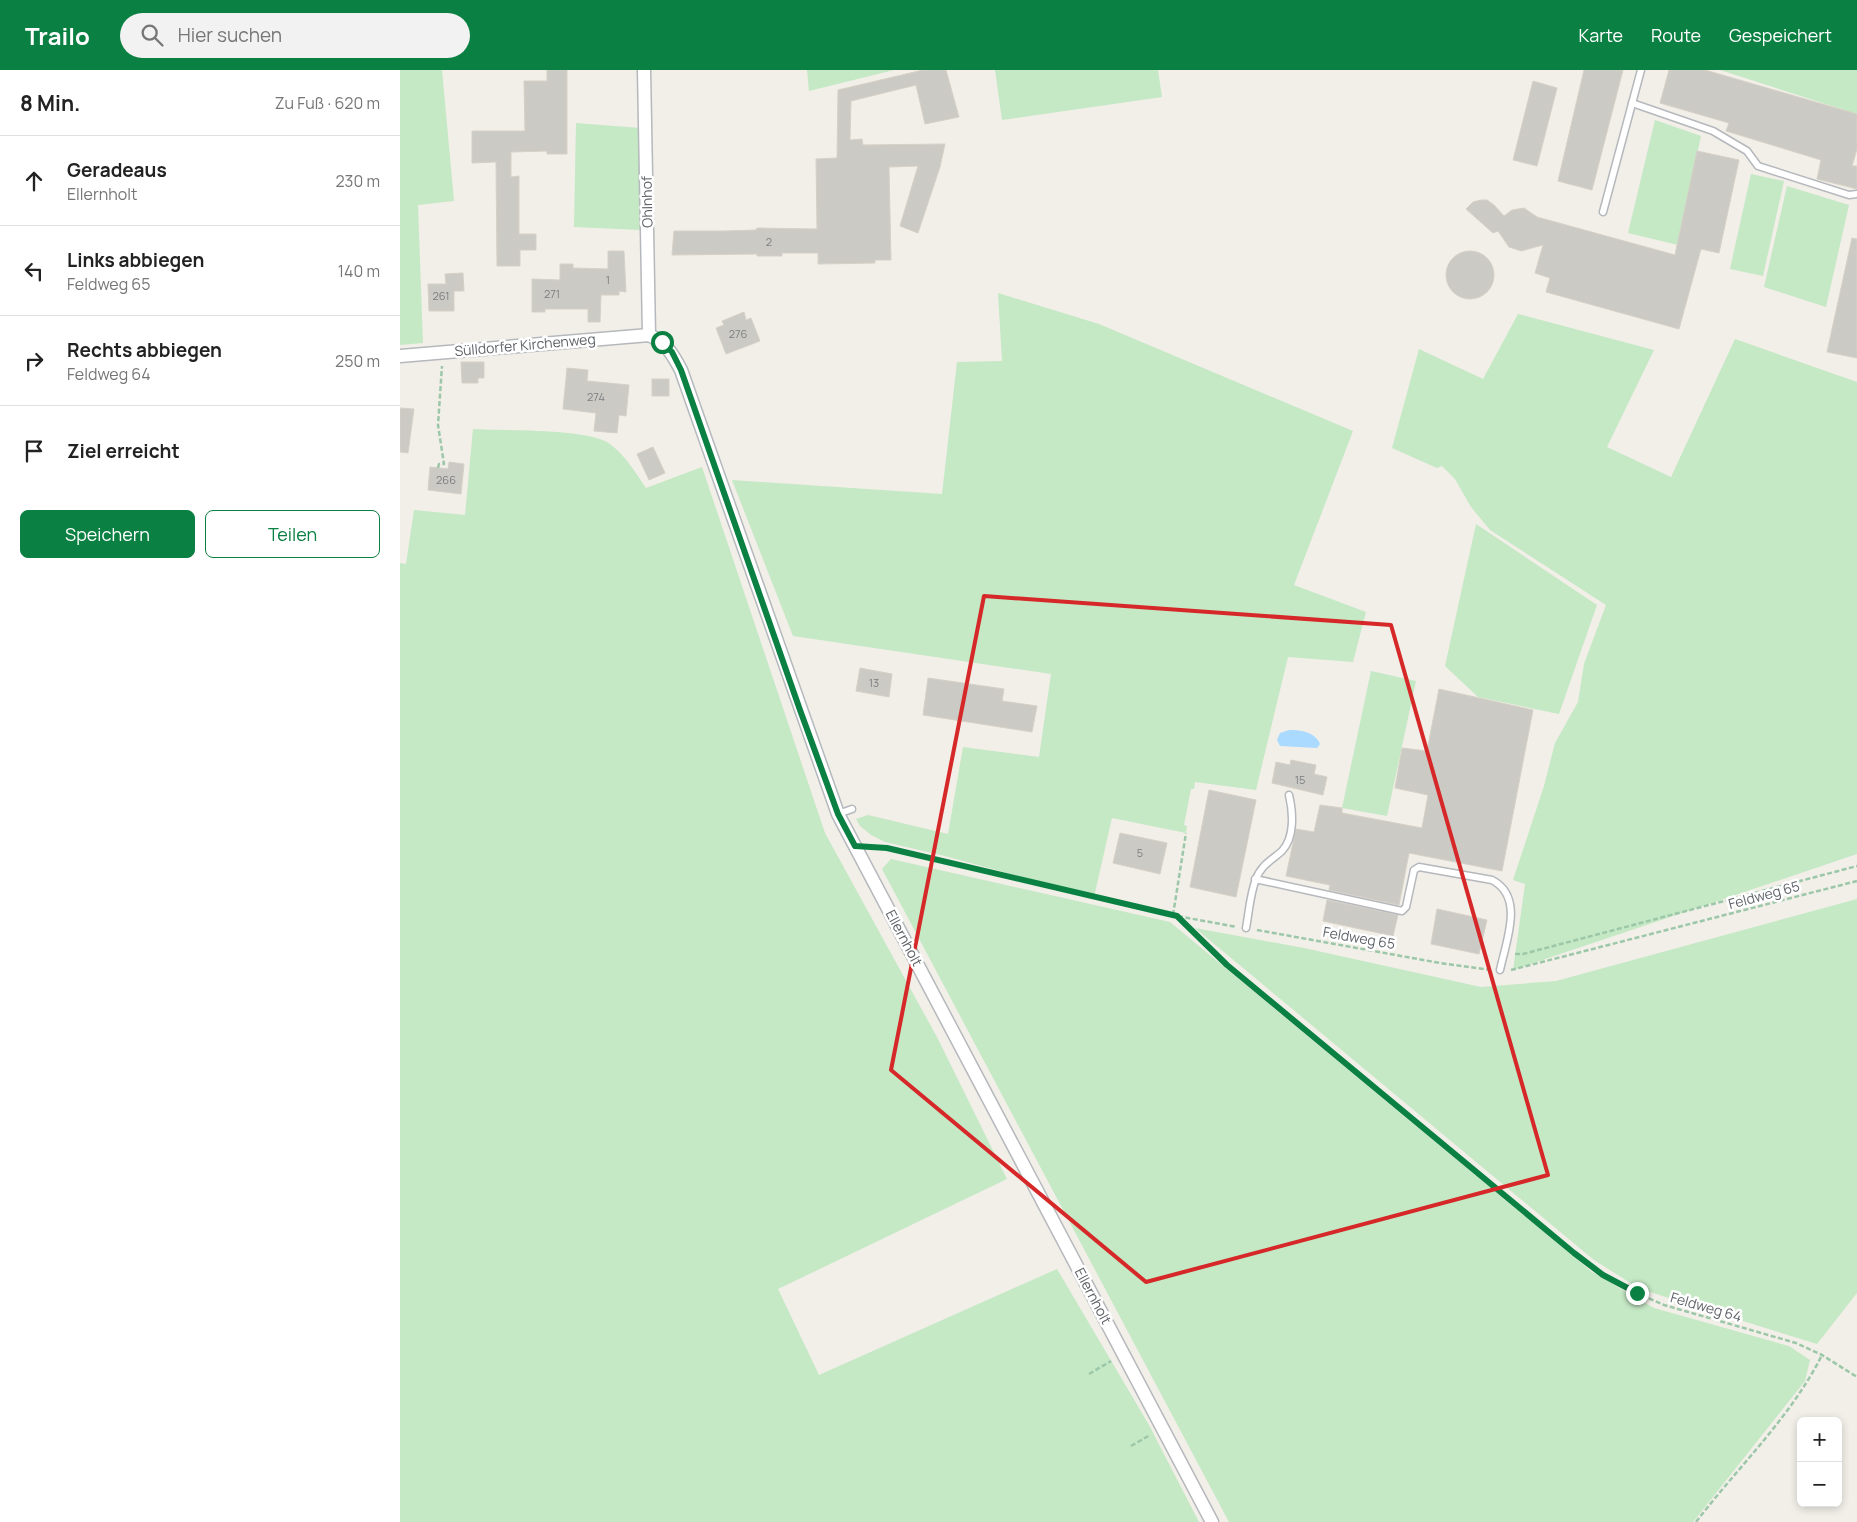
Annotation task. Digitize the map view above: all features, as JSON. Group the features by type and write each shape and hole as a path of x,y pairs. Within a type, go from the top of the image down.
{"street":[{"name":"Ohlnhof","path":"644,70 649,335"},
{"name":"Sülldorfer Kirchenweg","path":"400,356 649,335"},
{"name":"Ellernholt","path":"649,335 662,342 672,352 681,370 838,814 1212,1522"}],"lane":[{"path":"1603,212 1641,70"},
{"path":"1632,103 1713,131 1747,151 1758,166 1849,195 1857,194"},
{"path":"1246,928 1255,879 1268,860 1282,851 1287,842 1293,814 1289,795"},
{"path":"838,814 852,809"},
{"path":"1255,879 1402,911 1406,907 1414,870 1419,867 1492,880 1502,885 1509,895 1512,910 1500,970"}],"path":[{"path":"438,468 439,464 444,464 438,425 443,352"},
{"path":"1175,916 1186,833"},
{"name":"Feldweg 65","path":"855,846 887,848 1175,916 1440,963 1500,970 1513,970 1857,881"},
{"path":"1503,953 1523,954 1857,866"},
{"name":"Feldweg 64","path":"1175,916 1227,965 1603,1275 1621,1286 1664,1305 1796,1343 1822,1355 1857,1377"},
{"path":"1089,1374 1123,1354"},
{"path":"1696,1522 1794,1402 1810,1379 1822,1355"},
{"path":"1131,1446 1162,1428"}],"highlighted area":[{"path":"984,596 1391,625 1548,1175 1146,1282 891,1070"}],"green space":[{"path":"400,70 442,70 454,201 418,205 423,343 400,345"},
{"path":"807,70 894,70 809,91"},
{"path":"995,70 1158,70 1162,97 1002,120"},
{"path":"1720,70 1857,70 1857,114"},
{"path":"1655,120 1701,136 1678,245 1628,233"},
{"path":"576,123 640,128 641,230 574,227"},
{"path":"1751,174 1784,181 1763,276 1730,269"},
{"path":"1787,186 1849,205 1826,307 1764,287"},
{"path":"998,293 1099,324 1353,431 1294,585 1366,612 1353,662 1288,657 1256,790 1195,782 1194,789 1191,789 1184,825 1187,826 1186,833 1112,818 1094,897 945,856 885,842 871,835 860,826 856,819 868,815 948,834 963,747 1039,757 1051,674 793,636 732,480 942,494 957,362 1002,361"},
{"path":"1518,314 1654,350 1607,447 1671,477 1735,339 1857,382 1857,854 1513,970 1525,884 1513,880 1544,786 1555,743 1578,702 1584,664 1606,605 1490,530 1471,507 1455,479 1442,466 1437,468 1392,448 1419,349 1483,379"},
{"path":"473,429 544,431 584,435 599,439 610,444 621,454 646,488 702,467 825,833 938,1039 1007,1179 778,1289 819,1375 1057,1269 1149,1425 1199,1522 400,1522 400,563 406,564 414,510 465,515"},
{"path":"1476,524 1597,605 1559,714 1478,697 1445,666"},
{"path":"1371,671 1416,681 1387,816 1342,808"},
{"path":"891,859 1170,922 1592,1272 1654,1308 1789,1346 1810,1360 1805,1381 1693,1522 1229,1522 882,869"},
{"path":"1857,899 1857,1293 1817,1344 1640,1289 1594,1260 1195,928 1304,948 1481,987 1556,981"}],"water":[{"path":"1289,730 1303,731 1311,734 1320,744 1317,748 1280,746 1277,740 1280,733"}],"building":[{"path":"547,70 567,70 567,154 547,154 547,151 511,152 511,177 519,176 519,234 536,234 536,250 520,250 520,266 497,266 496,162 472,163 472,131 525,131 524,81 547,81"},
{"path":"923,70 946,70 959,117 925,124 916,85 851,101 850,140 862,139 863,145 945,144 940,167 918,233 900,226 918,166 889,167 891,260 875,260 875,263 818,264 818,253 782,253 782,256 757,256 757,254 672,255 674,231 756,230 757,228 817,229 816,159 837,158 838,90"},
{"path":"1584,70 1623,70 1592,190 1558,181"},
{"path":"1669,70 1705,70 1857,114 1857,149 1852,166 1857,166 1857,189 1817,179 1821,160 1726,131 1729,123 1660,103"},
{"path":"1533,81 1557,88 1537,166 1513,160"},
{"path":"1697,151 1739,160 1719,253 1701,249 1679,329 1546,292 1550,278 1535,273 1543,245 1521,251 1509,247 1498,231 1493,233 1466,209 1473,202 1481,200 1487,200 1504,216 1512,210 1524,208 1537,217 1675,255"},
{"path":"1852,238 1857,239 1857,358 1827,352"},
{"path":"608,251 624,251 626,292 619,291 619,295 601,295 600,322 588,322 588,309 545,309 545,312 532,312 532,279 560,280 560,264 573,264 573,268 608,269"},
{"path":"1465,251 1475,251 1487,258 1494,270 1494,280 1487,292 1475,299 1465,299 1457,295 1450,288 1446,280 1446,270 1450,262 1457,255"},
{"path":"463,273 464,291 454,291 454,311 429,311 428,284 446,284 445,274"},
{"path":"744,312 746,320 751,318 760,341 726,354 716,328 724,325 722,321"},
{"path":"461,362 484,362 484,378 478,378 478,383 462,383"},
{"path":"567,368 588,370 587,381 629,385 626,416 619,415 617,433 594,431 596,413 563,409"},
{"path":"652,379 669,379 669,396 652,396"},
{"path":"400,408 414,409 408,453 400,452"},
{"path":"653,447 665,473 649,480 637,454"},
{"path":"449,462 464,464 461,494 428,490 430,467 448,469"},
{"path":"860,668 892,674 889,697 856,691"},
{"path":"928,678 1004,689 1002,701 1037,706 1032,732 923,715"},
{"path":"1439,689 1533,710 1502,871 1409,853 1399,905 1329,890 1330,885 1286,876 1296,829 1314,832 1320,805 1342,808 1342,813 1422,828 1428,795 1395,788 1402,748 1427,751"},
{"path":"1291,760 1316,765 1314,774 1327,777 1323,795 1272,783 1276,762 1290,765"},
{"path":"1209,790 1256,800 1236,897 1190,887"},
{"path":"1120,833 1167,843 1160,874 1113,863"},
{"path":"1327,900 1398,915 1393,936 1323,921"},
{"path":"1437,909 1487,920 1479,954 1431,944"}],"route":[{"path":"662,342 672,352 681,370 838,814 855,846 869,845 948,861 1177,916 1227,965 1574,1253 1603,1275 1637,1293"}]}
